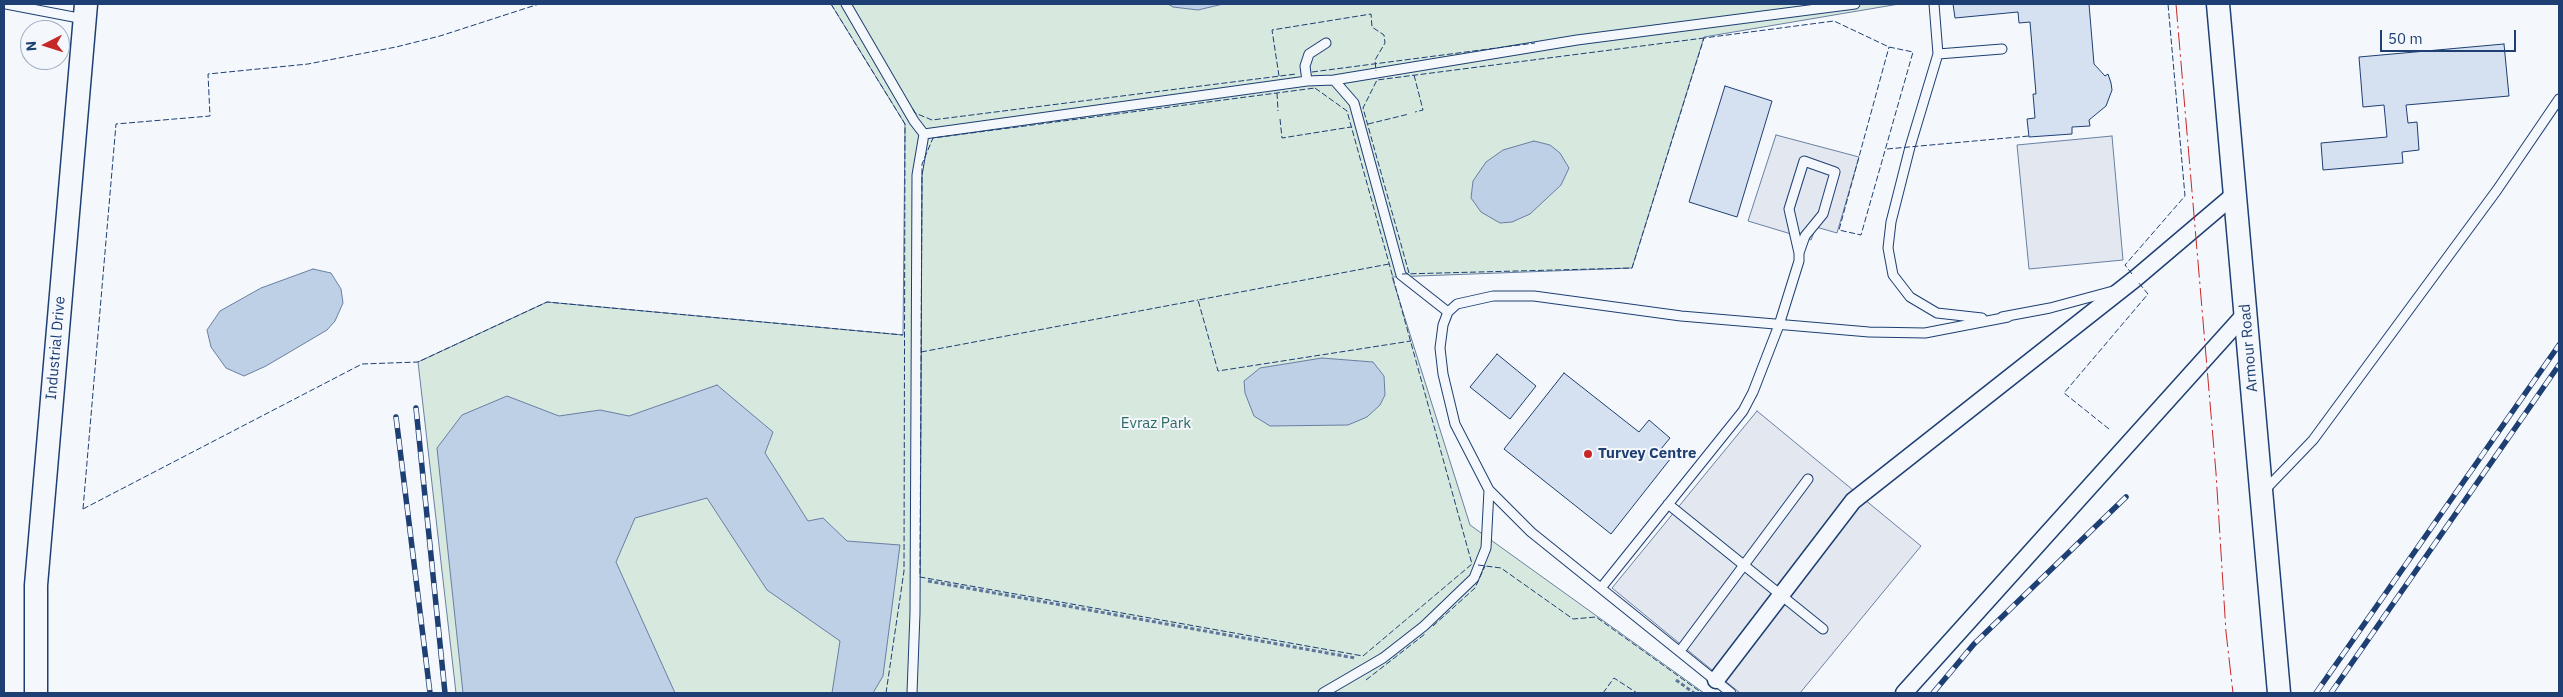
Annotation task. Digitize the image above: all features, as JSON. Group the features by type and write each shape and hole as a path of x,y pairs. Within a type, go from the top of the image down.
{"street":[{"name":"Armour Road","path":"2218,4 2279,693"},
{"name":"Industrial Drive","path":"36,693 36,585 85,12"},
{"path":"1716,680 1853,501 2121,289 2235,194"},
{"path":"1904,693 2246,313"}],"lane":[{"path":"6,4 85,12"},
{"path":"846,4 914,121 924,134 917,175 915,581 912,693"},
{"path":"924,134 1307,81 1334,80 1577,40 1855,4"},
{"path":"1934,4 1938,54 1891,222 1888,248 1893,275 1910,297 1937,313 1973,318 2008,317"},
{"path":"1307,81 1305,66 1309,54 1326,43"},
{"path":"1938,54 2002,49"},
{"path":"1334,80 1354,104 1401,274 1448,312"},
{"path":"2262,493 2313,440 2497,190 2559,99"},
{"path":"1601,588 1743,411 1753,392 1779,325 1805,236 1823,214 1835,172 1804,162 1789,209 1799,253"},
{"path":"1731,693 1531,532 1489,490 1455,424 1443,374 1440,348 1443,325 1448,312 1457,304 1493,296 1534,296 1681,316 1870,332 1925,333 2008,317 2121,289"},
{"path":"1680,651 1808,478"},
{"path":"1322,693 1383,658 1424,626 1474,578 1486,548 1489,490"},
{"path":"1668,504 1822,629"}],"path":[{"path":"915,581 926,581 1362,660"},
{"path":"1676,680 1693,693"}],"green space":[{"name":"Evraz Park","path":"831,4 1899,4 1704,37 1632,268 1392,277 1470,525 1704,693 456,693 418,362 547,302 903,335 905,124"}],"shaded area":[{"path":"1776,135 1859,157 1837,233 1816,227 1811,240 1748,221"},
{"path":"2112,136 2123,260 2029,269 2017,145"},
{"path":"1757,411 1921,546 1800,693 1740,693 1612,588"}],"water":[{"path":"1168,4 1223,4 1198,10 1173,7"},
{"path":"1534,141 1550,145 1560,153 1569,168 1561,185 1530,214 1512,222 1500,223 1481,212 1471,198 1473,181 1486,162 1503,150"},
{"path":"313,269 331,273 341,289 343,303 335,321 327,330 266,366 244,376 226,368 211,347 207,330 220,311 261,288"},
{"path":"1322,358 1373,362 1384,376 1385,395 1380,405 1367,417 1348,425 1270,426 1254,416 1245,393 1244,381 1260,368"},
{"path":"717,385 773,432 765,453 808,521 823,518 847,541 900,545 883,676 873,693 832,693 840,641 767,590 707,498 635,518 616,562 675,693 463,693 437,448 462,415 507,396 559,416 600,410 629,416"}],"building":[{"path":"1953,4 2089,4 2094,64 2105,76 2108,74 2111,83 2112,90 2106,106 2089,120 2090,126 2072,127 2072,134 2029,137 2027,119 2035,118 2033,94 2036,94 2030,22 2019,23 2018,12 1955,18"},
{"path":"2504,44 2509,96 2406,105 2408,123 2417,122 2419,150 2402,152 2403,163 2323,170 2321,143 2387,137 2384,105 2363,107 2359,57"},
{"path":"1725,86 1772,101 1737,217 1689,202"},
{"path":"1497,354 1536,386 1510,419 1470,387"},
{"name":"Turvey Centre","path":"1564,373 1639,432 1649,420 1670,438 1661,449 1671,458 1611,534 1504,449"}],"railway":[{"path":"2316,693 2559,345"},
{"path":"2331,693 2559,365"},
{"path":"416,408 445,693"},
{"path":"396,417 430,693"},
{"path":"1933,693 1974,644 2126,497"}],"fence":[{"path":"83,509 116,124 210,116 208,74 308,64 396,47 440,36 539,4"},
{"path":"831,4 905,124 904,571 886,693"},
{"path":"2132,274 2125,265 2185,196 2168,4"},
{"path":"1279,76 1272,30 1371,14 1372,27 1384,35 1385,43 1375,60 1376,71"},
{"path":"1402,274 1632,268 1704,38 1834,21 1889,47 1913,52 1861,235 1839,230 1889,47"},
{"path":"1409,273 1363,108 1377,80 1704,38"},
{"path":"1312,72 1535,43"},
{"path":"913,109 915,113 932,120 1296,74"},
{"path":"1414,75 1423,110 1415,112"},
{"path":"1315,88 1347,111 1472,564 1363,656 920,577 922,164 933,138 1315,88"},
{"path":"1277,93 1278,111"},
{"path":"1368,124 1409,114"},
{"path":"1280,119 1282,138 1351,127"},
{"path":"1887,149 2029,136"},
{"path":"1389,264 1198,300 1218,371 1411,341"},
{"path":"2109,429 2064,393 2148,294 2138,282"},
{"path":"921,352 1198,300"},
{"path":"83,509 362,364 418,362 547,302 903,335"},
{"path":"1478,565 1501,568 1573,619 1596,617 1702,693"},
{"path":"1433,626 1475,588 1485,566"},
{"path":"1366,680 1425,634"},
{"path":"1603,693 1614,678 1637,693"}],"power":[{"path":"2176,4 2216,473 2226,632 2233,693"}],"place":[{"name":"Turvey Centre","path":"1588,454"}]}
